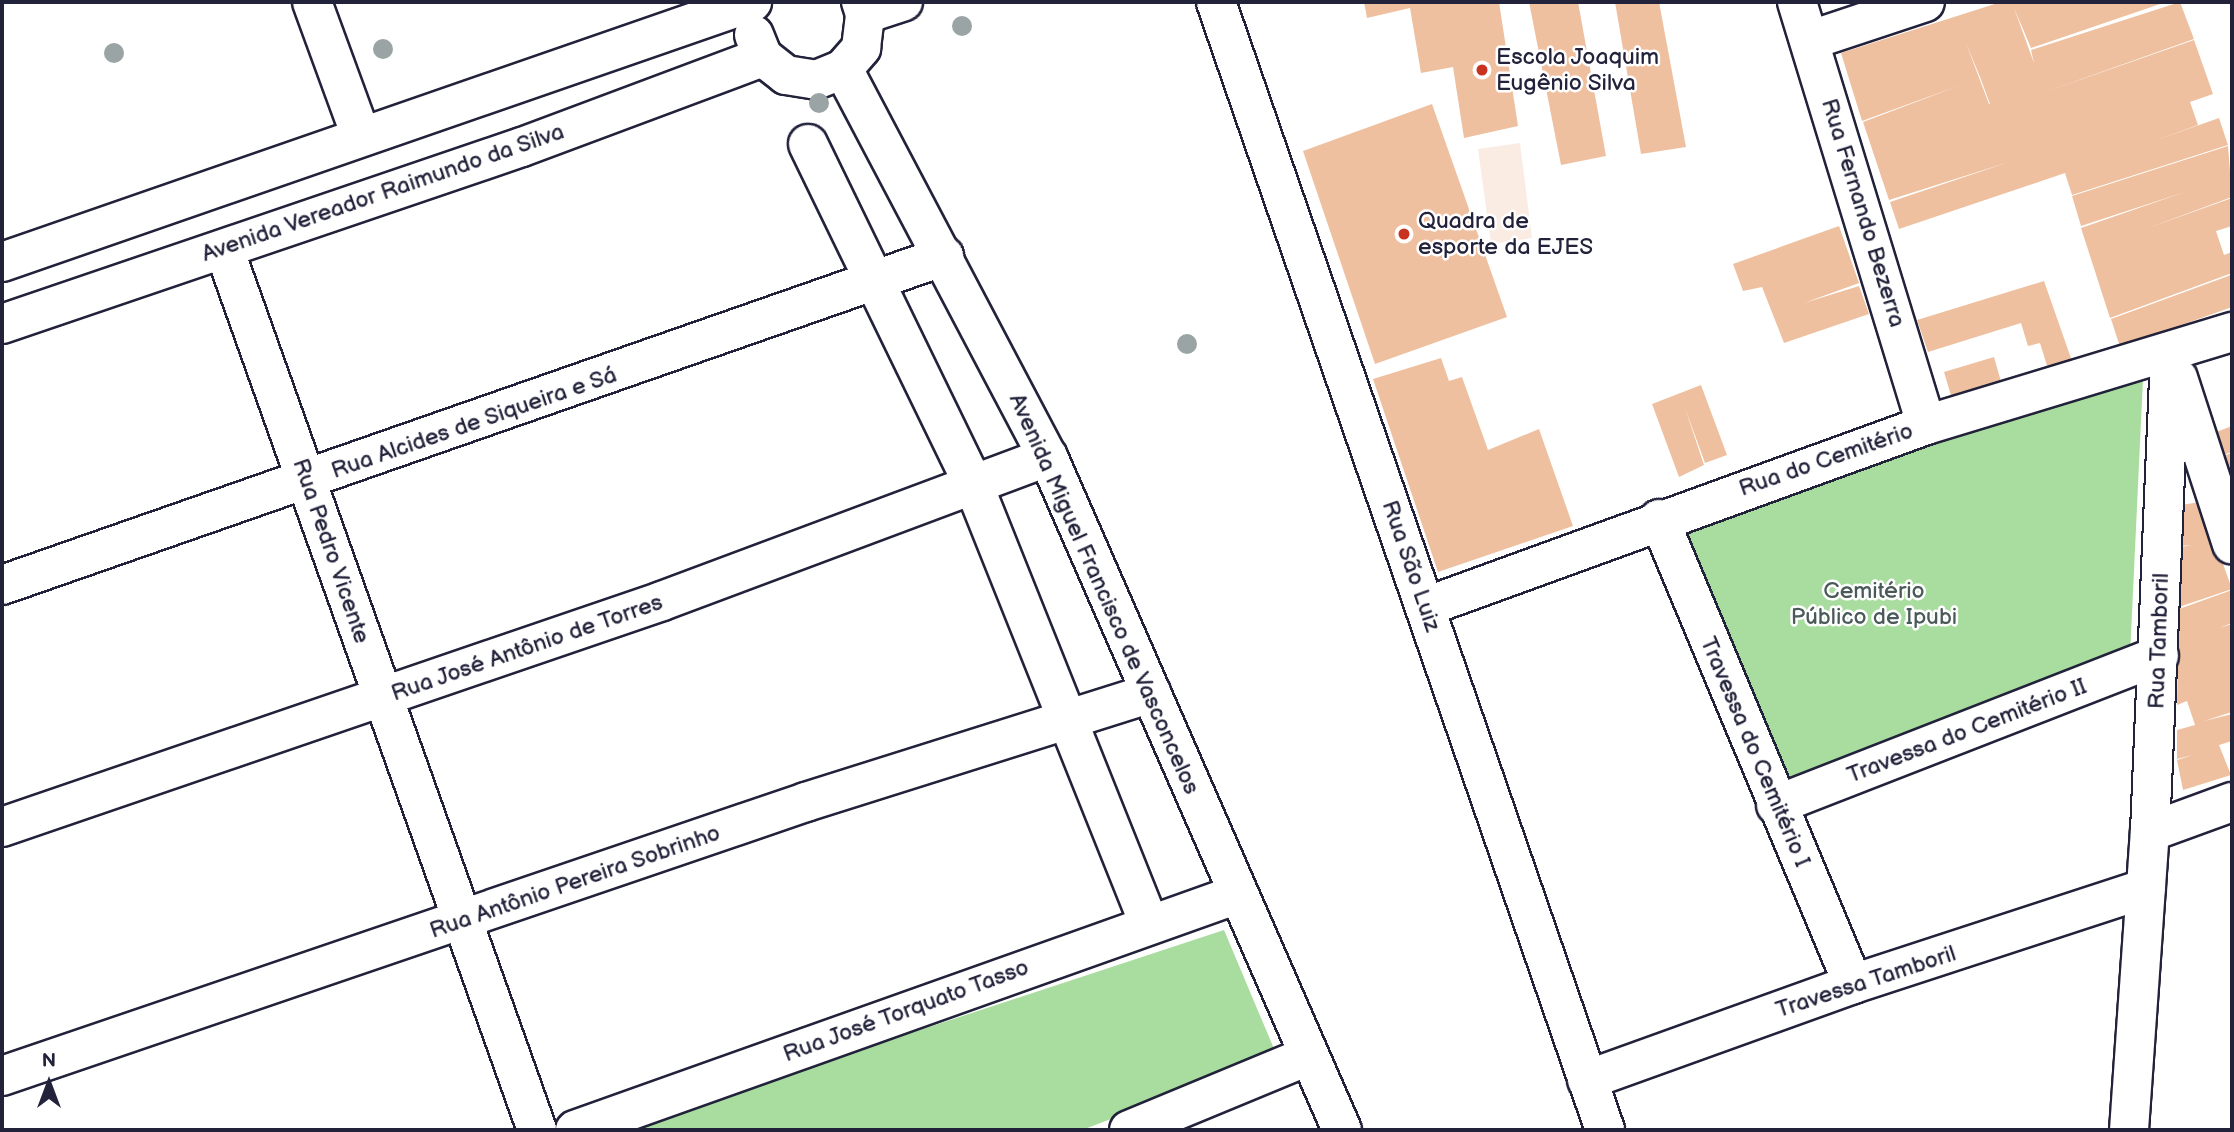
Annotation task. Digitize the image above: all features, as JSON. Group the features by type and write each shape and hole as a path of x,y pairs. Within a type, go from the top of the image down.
{"street":[{"path":"312,2 361,136"},
{"path":"2,262 754,2 752,30 763,57 786,75 816,80 844,69 861,48 863,8 903,2"},
{"name":"Rua São Luiz","path":"1216,2 1605,1130"},
{"name":"Rua Fernando Bezerra","path":"1797,2 1811,40 1926,425"},
{"path":"1811,40 1925,2"},
{"name":"Avenida Vereador Raimundo da Silva","path":"2,324 522,147 763,57"},
{"name":"Avenida Miguel Francisco de Vasconcelos","path":"844,69 1048,457 1342,1130"},
{"path":"808,144 872,283 974,486 1149,923"},
{"name":"Rua Pedro Vicente","path":"224,249 308,482 380,700 537,1130"},
{"name":"Rua Alcides de Siqueira e Sá","path":"2,585 308,482 944,256"},
{"name":"Rua do Cemitério","path":"1425,607 1660,519 1926,425 2232,332"},
{"path":"2170,352 2232,544"},
{"name":"Rua Tamboril","path":"2129,1130 2150,832 2170,352"},
{"name":"Rua José Antônio de Torres","path":"2,827 380,700 1048,457"},
{"name":"Travessa do Cemitério I","path":"1660,519 1776,805 1853,984"},
{"name":"Travessa do Cemitério II","path":"1776,805 2159,656"},
{"name":"Rua Antônio Pereira Sobrinho","path":"2,1076 806,802 1151,693"},
{"path":"2150,832 2232,802"},
{"name":"Travessa Tamboril","path":"1587,1080 1853,984 2146,888"},
{"name":"Rua José Torquato Tasso","path":"575,1130 1149,923 1238,894"},
{"path":"1129,1130 1308,1056"}],"shaded area":[{"path":"1520,143 1532,238 1491,244 1478,149"}],"green space":[{"name":"Cemitério Público de Ipubi","path":"2143,379 2130,656 1786,789 1685,532 1792,484"},
{"path":"1224,930 1277,1056 1082,1130 616,1130"}],"building":[{"name":"Escola Joaquim Eugênio Silva","path":"1364,2 1499,2 1518,126 1464,138 1453,67 1421,73 1410,8 1367,18"},
{"name":"Escola Joaquim Eugênio Silva","path":"1529,2 1578,2 1606,156 1561,165"},
{"name":"Escola Joaquim Eugênio Silva","path":"1615,2 1659,2 1686,147 1641,154"},
{"path":"2001,2 2166,2 2031,48 2014,8 2034,63 2031,50 2180,2 2194,39 2045,92 2194,40 2213,94 2190,102 2198,125 2154,141 2219,118 2228,145 2072,195 2065,173 1899,229 1890,202 2009,162 1889,200 1863,122 1961,85 1862,121 1841,53","holes":["1966,43 1980,77 1990,104"]},
{"name":"Quadra de esporte da EJES","path":"1432,104 1507,317 1375,364 1303,151"},
{"path":"2228,146 2232,197 2145,229 2232,198 2232,226 2216,231 2224,255 2232,252 2232,273 2110,318 2081,228 2185,192 2081,226 2072,196"},
{"path":"1839,226 1859,283 1804,303 1859,286 1869,314 1784,343 1762,287 1743,291 1733,264"},
{"path":"2231,275 2232,307 2120,347 2111,319"},
{"path":"2044,281 2073,364 2049,372 2040,343 2028,346 2021,323 1928,352 1917,320"},
{"path":"1994,357 2002,385 1952,399 1944,372"},
{"path":"1441,358 1449,381 1462,377 1488,450 1539,429 1573,526 1438,572 1373,379"},
{"path":"1701,385 1727,455 1705,463 1685,408 1704,465 1679,477 1652,404"},
{"path":"2232,426 2232,452 2219,456 2211,434"},
{"path":"2232,453 2232,482 2228,483 2219,457"},
{"path":"2201,502 2232,589 2179,607 2181,547 2192,545 2181,546 2180,505"},
{"path":"2232,590 2232,623 2219,628 2232,624 2232,712 2204,721 2232,714 2232,741 2219,745 2231,775 2183,790 2177,760 2193,755 2177,759 2177,730 2195,725 2187,701 2177,705 2179,609"}],"place":[{"name":"Escola Joaquim Eugênio Silva","path":"1482,70"},
{"name":"Quadra de esporte da EJES","path":"1404,234"}]}
